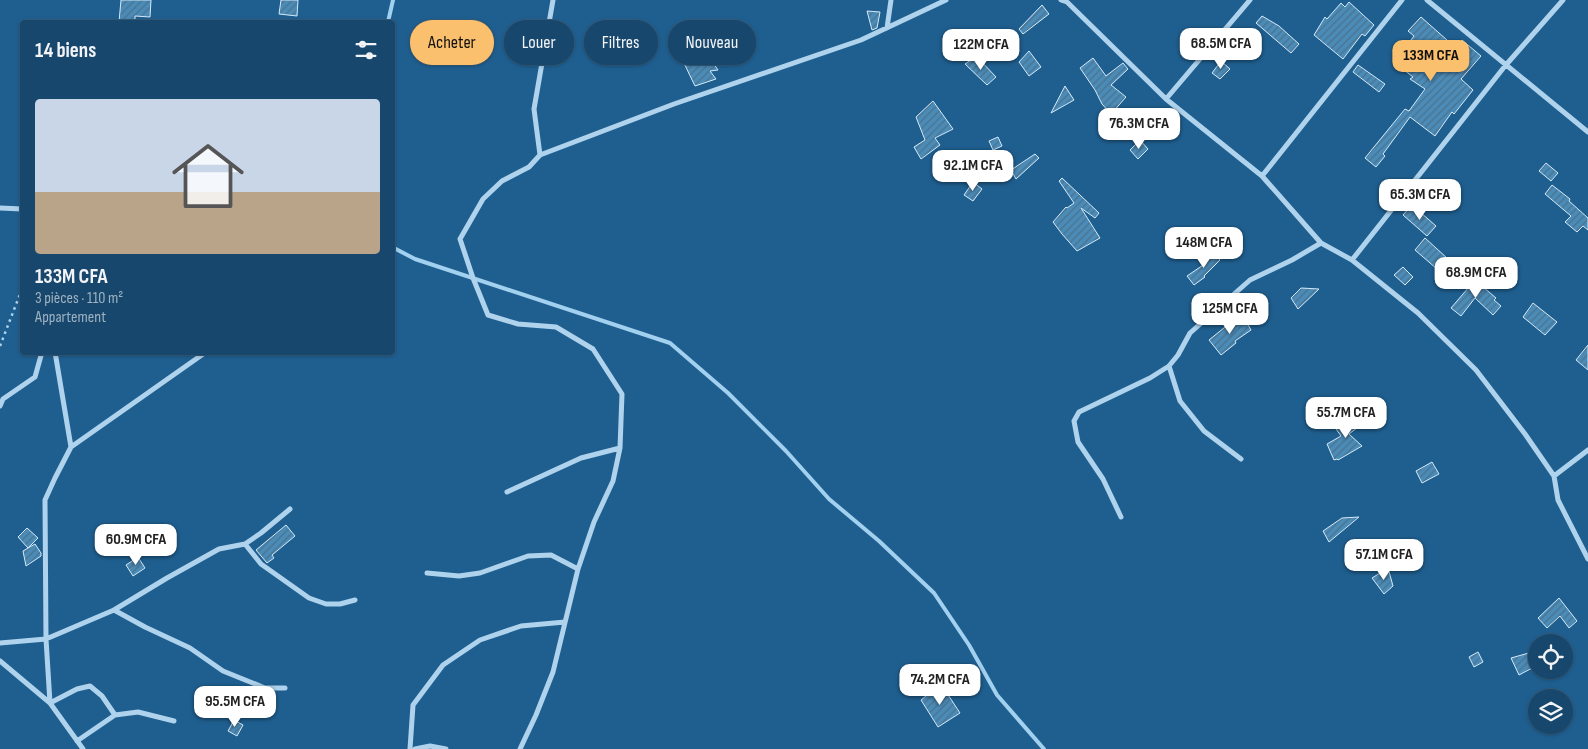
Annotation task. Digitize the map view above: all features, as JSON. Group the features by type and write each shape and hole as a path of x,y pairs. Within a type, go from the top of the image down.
{"street":[{"path":"540,155 534,109 553,0"},
{"path":"887,28 891,0"},
{"path":"520,749 536,716 553,672 578,569 594,522 613,482 620,448 622,394 593,349 556,326 518,324 488,315 460,239 483,199 502,181 529,167 540,155 674,104 861,40 946,0"},
{"path":"1061,0 1067,2 1166,99 1262,176 1321,243 1352,260 1418,313 1476,370 1525,434 1554,476 1558,500 1588,559"},
{"path":"1166,99 1250,0"},
{"path":"1262,176 1402,0"},
{"path":"1426,0 1588,132"},
{"path":"1352,260 1505,66 1563,0"},
{"path":"0,208 20,210"},
{"path":"1121,517 1102,479 1078,442 1074,421 1080,412 1150,378 1169,366 1178,355 1190,333 1250,280 1292,260 1321,243"},
{"path":"0,406 3,399 35,377 41,355"},
{"path":"56,355 71,448"},
{"path":"50,703 46,639 45,500 54,478 71,448 202,355"},
{"path":"1169,366 1180,401 1204,431 1241,459"},
{"path":"506,492 581,458 620,448"},
{"path":"1554,476 1588,450"},
{"path":"0,643 46,639 114,610 220,549 245,544 290,509"},
{"path":"245,544 261,564 309,598 326,604 340,604 354,600"},
{"path":"427,573 459,576 480,573 528,556 551,555 578,569"},
{"path":"114,610 190,648 223,672 265,688 285,688"},
{"path":"410,749 414,705 443,665 480,640 513,628 565,622"},
{"path":"0,661 50,703 83,749"},
{"path":"50,703 77,689 90,686 102,696 115,714"},
{"path":"77,741 115,714 138,712 174,721"},
{"path":"416,749 430,746 446,749"}],"path":[{"path":"0,346 20,294"}],"building":[{"path":"121,0 151,0 150,17 135,16 135,20 119,20"},
{"path":"281,0 298,0 297,16 279,14"},
{"path":"1349,2 1374,25 1365,36 1362,34 1343,59 1314,35 1325,17 1327,19 1341,3 1345,7"},
{"path":"1042,5 1049,14 1023,34 1019,29"},
{"path":"867,11 880,12 877,28 872,30"},
{"path":"1262,16 1279,26 1299,44 1291,53 1256,23"},
{"path":"1421,17 1456,48 1462,40 1481,56 1461,79 1473,90 1454,114 1452,112 1435,136 1410,117 1383,154 1385,156 1376,167 1365,158 1405,109 1409,111 1425,89 1410,79 1413,77 1394,62 1414,36 1408,31"},
{"path":"1029,51 1041,67 1029,76 1019,62"},
{"path":"974,58 978,58 996,77 987,85 965,64"},
{"path":"1093,58 1106,76 1123,63 1128,69 1111,85 1126,97 1111,114 1102,104 1080,68"},
{"path":"1221,61 1230,69 1220,79 1212,73"},
{"path":"685,65 715,65 718,70 710,71 716,79 695,86"},
{"path":"1358,65 1385,84 1379,92 1353,72"},
{"path":"1065,86 1074,100 1051,113"},
{"path":"933,101 953,129 935,138 940,145 921,159 914,147 925,140 916,117"},
{"path":"998,137 1002,146 993,150 989,141"},
{"path":"1140,140 1148,149 1138,159 1130,150"},
{"path":"1035,154 1039,158 1016,179 1011,170"},
{"path":"1546,163 1558,173 1551,181 1539,171"},
{"path":"1062,178 1099,213 1095,218 1081,208 1100,238 1077,251 1053,222 1066,207 1074,203 1059,181"},
{"path":"973,182 982,189 973,201 964,195"},
{"path":"1552,185 1570,199 1569,201 1588,218 1588,230 1583,226 1577,232 1565,222 1571,216 1545,194"},
{"path":"1412,205 1436,226 1427,236 1403,215"},
{"path":"1425,238 1447,258 1437,269 1415,250"},
{"path":"1210,253 1214,257 1216,255 1220,260 1205,277 1194,285 1187,276 1206,263 1203,260"},
{"path":"1403,267 1413,277 1405,285 1394,275"},
{"path":"1475,280 1496,298 1494,300 1501,306 1493,315 1475,298 1461,316 1451,308"},
{"path":"1301,288 1319,289 1298,309 1291,298"},
{"path":"1533,303 1557,322 1545,335 1523,317"},
{"path":"1243,316 1251,330 1235,341 1236,343 1221,355 1209,340 1235,319 1239,323"},
{"path":"1588,345 1588,370 1576,360"},
{"path":"1368,414 1370,418 1349,434 1362,446 1338,460 1334,460 1327,444 1341,436 1336,429"},
{"path":"1432,462 1439,474 1422,483 1416,471"},
{"path":"1359,517 1329,542 1323,531 1342,518"},
{"path":"286,525 295,536 272,555 274,558 267,563 256,550"},
{"path":"27,528 38,538 28,548 18,537"},
{"path":"35,544 41,556 26,566 23,551"},
{"path":"138,557 145,568 133,576 126,565"},
{"path":"1388,568 1393,586 1384,594 1372,578"},
{"path":"1559,598 1577,621 1569,628 1560,616 1547,628 1538,618"},
{"path":"1478,652 1483,662 1474,667 1469,657"},
{"path":"1528,653 1528,670 1519,675 1511,658"},
{"path":"941,684 960,713 938,727 921,700"},
{"path":"234,720 243,725 237,736 228,731"}],"waterway":[{"path":"388,20 393,0"},
{"path":"395,249 415,259 670,343 728,393 786,451 829,499 879,541 934,593 969,645 997,695 1044,749"}]}
